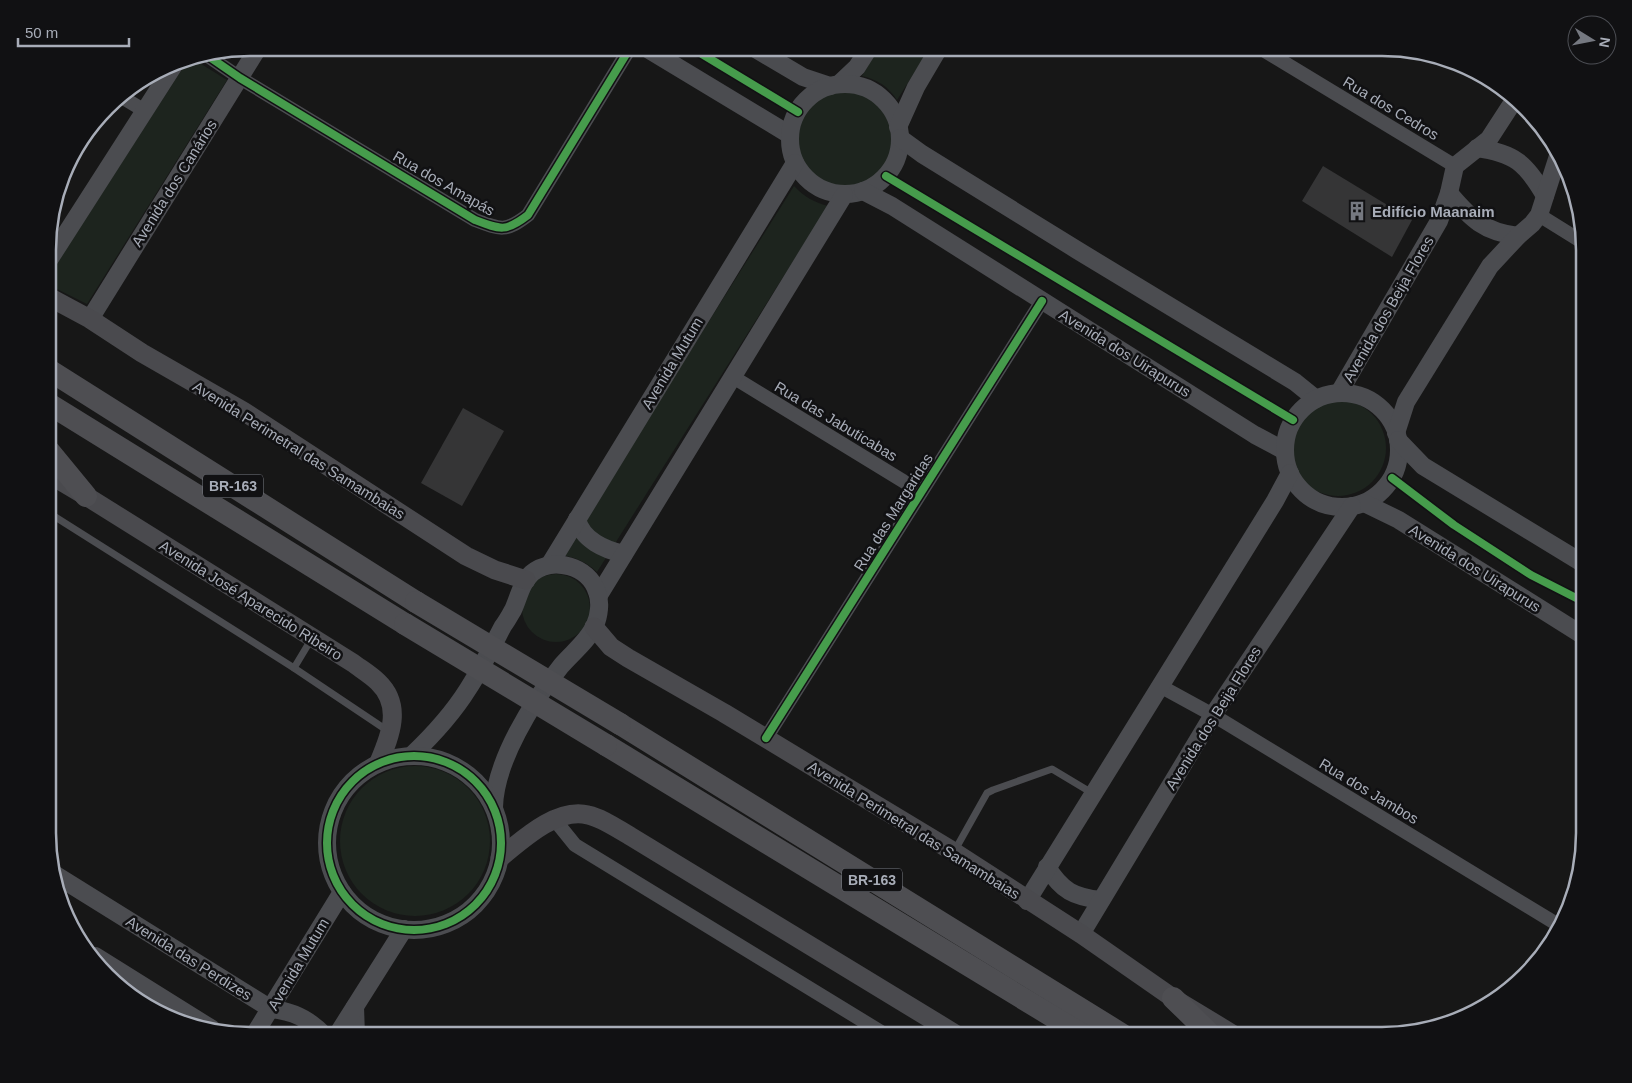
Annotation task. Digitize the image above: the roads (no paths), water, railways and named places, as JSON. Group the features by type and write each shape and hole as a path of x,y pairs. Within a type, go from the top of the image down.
{"highway":[{"name":"BR-163","path":"56,374 416,602 620,724 1110,1027"},
{"name":"BR-163","path":"56,408 405,624 1070,1027"},
{"path":"56,460 86,496"},
{"path":"1174,998 1203,1027"}],"main road":[{"name":"Avenida Perimetral das Samambaias","path":"56,301 90,319 142,353 243,411 466,556 495,570 526,580"},
{"name":"Avenida José Aparecido Ribeiro","path":"56,478 353,663 378,682 387,693 393,722 391,733 379,762"},
{"name":"Avenida Perimetral das Samambaias","path":"594,627 611,647 622,655 766,738 954,852 1174,998 1221,1027"},
{"path":"500,858 533,831 554,818 581,814 589,815 630,836 944,1027"}],"street":[{"name":"Avenida dos Canários","path":"90,319 253,56"},
{"name":"Rua dos Amapás","path":"213,60 240,78 475,220 495,228 512,226 528,215 625,56"},
{"path":"659,56 790,135"},
{"path":"767,56 803,78 834,85 855,85 870,90 883,99 892,112 899,132 922,154 1076,250 1295,382 1316,399"},
{"path":"865,56 857,67 834,85 814,93 802,104 794,119 790,135 791,150 795,163 803,176 815,186 829,192 844,195 863,191 875,185 886,176 894,164 898,151 899,132 916,87 934,56"},
{"name":"Rua dos Cedros","path":"1273,56 1455,166"},
{"path":"56,249 168,75"},
{"path":"127,100 145,111"},
{"path":"1455,166 1489,138 1511,105"},
{"path":"1477,148 1495,150 1517,159 1534,176 1545,196"},
{"name":"Avenida Mutum","path":"550,564 795,163"},
{"path":"1556,164 1539,215 1490,266 1406,402 1397,437 1398,460 1392,478 1380,492 1358,504 1337,507 1322,504 1298,486 1290,473 1285,451 1287,435 1293,420 1303,408 1316,399 1339,393 1358,395 1375,403 1388,416 1397,437 1424,466 1576,559"},
{"name":"Avenida dos Beija Flores","path":"1339,393 1439,221 1449,193 1455,166"},
{"name":"Avenida dos Uirapurus","path":"863,191 892,206 1255,435 1285,451"},
{"path":"1449,193 1471,218 1485,228 1501,234 1518,236"},
{"path":"598,596 844,195"},
{"path":"1539,215 1575,237"},
{"name":"Rua das Margaridas","path":"766,738 1042,301"},
{"name":"Rua das Jabuticabas","path":"733,377 921,492"},
{"path":"1027,901 1275,501 1290,473"},
{"name":"Avenida dos Beija Flores","path":"1080,934 1213,715 1358,504"},
{"name":"Avenida dos Uirapurus","path":"1358,504 1399,520 1576,631"},
{"path":"577,519 582,532 596,544 624,554"},
{"path":"412,755 438,729 469,689 513,609 520,590 532,573 550,564 568,566 577,570 595,586 598,596 598,615 594,627 552,677 532,707 510,748 499,776 494,792 494,807"},
{"name":"Rua dos Jambos","path":"1160,686 1213,715 1554,922"},
{"path":"412,755 429,756 445,761 461,768 474,779 494,807 499,823 501,840 500,858 495,874 488,890 477,903 449,923 433,928 404,930 382,925 367,917 354,906 342,892 334,878 329,862 327,845 332,811 340,796 351,782 379,762 395,757 412,755"},
{"path":"554,818 575,845 873,1027"},
{"path":"1048,867 1056,881 1069,892 1084,898 1101,900"},
{"name":"Avenida das Perdizes","path":"62,879 271,1009 283,1010 300,1016 316,1027"},
{"name":"Avenida Mutum","path":"260,1027 342,892"},
{"path":"343,1027 404,930"},
{"path":"106,963 195,1018"},
{"path":"355,1007 356,1027"}],"lane":[{"path":"56,517 294,668 391,733"},
{"path":"294,668 312,638"},
{"path":"954,852 987,793 993,790 1052,769 1093,794"}],"place":[{"name":"Edifício Maanaim","path":"1357,211"}]}
